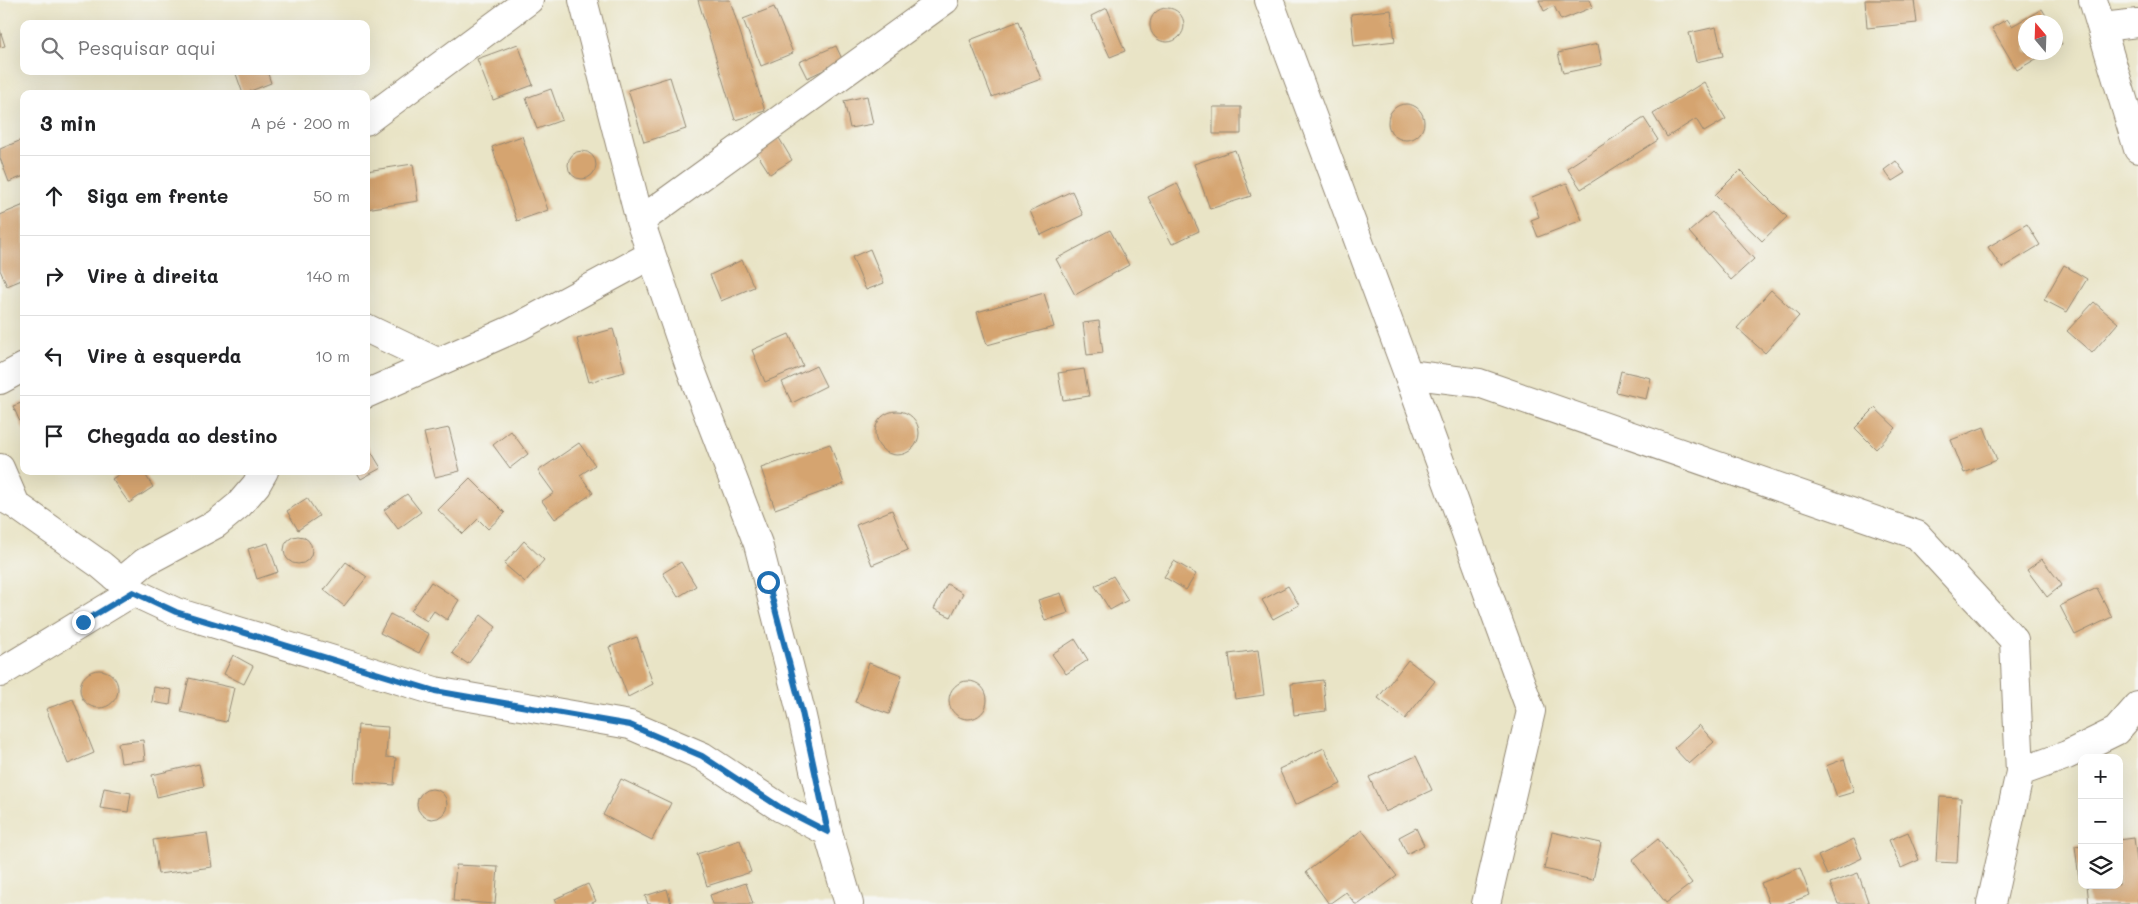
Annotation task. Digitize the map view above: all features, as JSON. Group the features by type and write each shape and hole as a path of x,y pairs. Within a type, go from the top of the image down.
{"street":[{"path":"370,118 529,0"},
{"path":"583,0 640,221 690,367 758,544 802,712 828,832 849,904"},
{"path":"640,221 945,0"},
{"path":"1269,0 1531,711 1486,904"},
{"path":"2093,0 2138,149"},
{"path":"2102,27 2138,23"},
{"path":"370,392 520,326 651,254"},
{"path":"370,330 438,362"},
{"path":"0,380 20,369"},
{"path":"1408,374 1480,383 1917,535 2014,640 2020,772 1991,904"},
{"path":"0,468 8,500 127,587 176,612 435,691 630,725 702,756 781,808 828,832"},
{"path":"0,672 127,587 145,562 216,524 239,505 261,475"},
{"path":"2020,772 2067,755 2116,731 2138,706"}],"building":[{"path":"698,0 730,0 765,111 735,120"},
{"path":"1539,0 1590,0 1593,7 1561,20 1554,6 1544,11"},
{"path":"1865,0 1914,0 1917,23 1867,28"},
{"path":"774,7 793,53 761,66 743,19"},
{"path":"1107,8 1125,51 1110,57 1091,16"},
{"path":"1167,8 1179,13 1184,25 1179,37 1167,42 1155,37 1150,25 1155,13"},
{"path":"2042,9 2046,15 2031,15"},
{"path":"1391,10 1395,41 1354,46 1351,14"},
{"path":"2007,19 2012,26 2018,23 2018,60 2034,60 2017,70 1992,28"},
{"path":"1019,21 1041,79 992,97 970,40"},
{"path":"1716,27 1723,56 1696,62 1689,33"},
{"path":"0,30 5,46 0,47"},
{"path":"518,44 533,85 493,100 477,59"},
{"path":"1598,44 1602,65 1563,73 1558,53"},
{"path":"836,46 843,61 807,78 799,62"},
{"path":"236,75 268,75 271,83 253,90 242,90"},
{"path":"670,77 686,129 644,142 628,90"},
{"path":"1704,82 1726,119 1704,132 1696,119 1667,137 1653,114"},
{"path":"551,89 562,120 537,129 526,98"},
{"path":"867,96 873,124 850,128 844,101"},
{"path":"1406,104 1413,105 1419,109 1423,115 1423,129 1419,135 1413,139 1406,140 1399,139 1393,135 1389,129 1388,122 1389,115 1393,109 1399,105"},
{"path":"1213,107 1241,107 1241,134 1213,134"},
{"path":"1644,118 1658,140 1581,189 1567,168"},
{"path":"522,136 548,210 517,221 492,147"},
{"path":"779,138 792,160 770,174 756,152"},
{"path":"20,141 20,178 9,182 0,158 0,149"},
{"path":"1235,150 1251,196 1210,209 1194,164"},
{"path":"582,151 592,155 596,165 592,175 582,179 572,175 568,165 572,155"},
{"path":"1896,161 1905,173 1892,181 1884,170"},
{"path":"413,164 418,201 370,208 370,170"},
{"path":"1740,170 1787,217 1762,241 1715,195"},
{"path":"1177,183 1199,231 1172,244 1148,197"},
{"path":"1567,183 1582,220 1538,237 1531,220 1539,217 1532,197"},
{"path":"1072,191 1083,215 1041,235 1030,211"},
{"path":"20,207 20,281 7,286 0,270 0,215"},
{"path":"1712,212 1754,259 1731,280 1689,232"},
{"path":"2027,224 2040,245 2002,268 1988,247"},
{"path":"1110,230 1129,265 1075,295 1056,259"},
{"path":"870,249 884,283 866,290 852,257"},
{"path":"742,260 754,287 721,301 710,275"},
{"path":"2064,265 2087,279 2067,312 2044,300"},
{"path":"1771,290 1799,316 1765,353 1737,328"},
{"path":"1044,293 1054,327 987,345 977,312"},
{"path":"2094,302 2118,323 2092,353 2067,331"},
{"path":"1099,321 1103,353 1087,355 1083,323"},
{"path":"613,329 625,372 589,382 577,339"},
{"path":"789,334 803,366 765,382 752,350"},
{"path":"816,366 826,386 792,403 782,382"},
{"path":"1084,369 1089,396 1063,400 1058,373"},
{"path":"1621,371 1651,378 1646,399 1616,392"},
{"path":"20,403 20,422 13,406"},
{"path":"1875,408 1896,428 1876,449 1855,428"},
{"path":"893,411 901,411 913,417 919,433 913,449 901,455 893,455 881,449 875,437 875,429 881,417"},
{"path":"1984,427 1997,460 1964,473 1951,440"},
{"path":"449,428 460,471 435,477 424,433"},
{"path":"511,431 528,454 510,468 493,445"},
{"path":"579,443 595,465 580,475 593,493 555,519 542,501 554,493 538,471"},
{"path":"830,444 844,484 775,509 761,468"},
{"path":"370,450 381,468 370,474"},
{"path":"118,475 146,475 153,487 129,503 112,479"},
{"path":"358,475 368,475 361,479"},
{"path":"470,478 505,513 488,529 478,519 463,534 438,510"},
{"path":"407,494 421,512 398,529 384,510"},
{"path":"307,498 319,516 298,530 287,511"},
{"path":"892,510 908,550 872,565 856,525"},
{"path":"298,536 308,540 312,550 308,560 298,564 288,560 284,550 288,540"},
{"path":"524,541 544,560 525,582 504,564"},
{"path":"268,543 278,572 257,579 248,549"},
{"path":"2042,559 2062,585 2047,597 2027,570"},
{"path":"1174,561 1196,574 1186,590 1164,577"},
{"path":"346,562 367,577 344,606 324,590"},
{"path":"681,562 696,586 678,597 663,573"},
{"path":"1113,576 1128,600 1110,610 1095,586"},
{"path":"431,582 459,600 447,620 434,611 427,621 411,611"},
{"path":"947,584 963,593 951,617 934,609"},
{"path":"1288,586 1299,605 1273,619 1262,600"},
{"path":"2097,588 2112,617 2075,635 2060,606"},
{"path":"1061,593 1068,613 1045,621 1038,600"},
{"path":"390,614 429,634 419,653 380,633"},
{"path":"481,615 496,627 468,664 452,653"},
{"path":"637,637 653,684 628,697 609,647"},
{"path":"1075,639 1088,660 1066,674 1052,654"},
{"path":"1258,650 1264,695 1235,699 1229,654"},
{"path":"233,655 253,666 244,684 224,674"},
{"path":"1408,660 1435,681 1405,719 1378,698"},
{"path":"869,663 902,675 889,714 855,702"},
{"path":"99,670 106,671 112,676 117,682 117,696 112,702 106,707 99,708 92,707 86,702 81,696 80,689 81,682 86,676 92,671"},
{"path":"189,678 234,688 226,722 181,712"},
{"path":"1323,680 1326,711 1294,715 1291,684"},
{"path":"968,681 981,687 987,700 981,713 968,719 955,713 949,700 955,687"},
{"path":"154,687 172,690 170,705 152,702"},
{"path":"73,699 94,753 68,764 46,709"},
{"path":"358,725 388,727 386,757 396,758 394,785 354,782"},
{"path":"1699,725 1714,742 1689,764 1674,748"},
{"path":"143,740 145,760 121,763 118,743"},
{"path":"1324,748 1341,784 1295,805 1279,769"},
{"path":"1416,756 1432,790 1385,812 1369,777"},
{"path":"1844,759 1854,792 1837,797 1826,766"},
{"path":"199,764 204,786 157,797 152,775"},
{"path":"621,779 671,803 652,840 603,815"},
{"path":"104,788 131,793 128,812 100,808"},
{"path":"432,789 443,793 447,804 443,815 432,819 421,815 417,804 421,793"},
{"path":"1940,797 1961,798 1957,863 1936,862"},
{"path":"1416,828 1424,845 1407,854 1399,837"},
{"path":"1362,830 1397,876 1359,904 1355,904 1346,892 1329,904 1306,872"},
{"path":"1552,832 1601,843 1593,880 1544,869"},
{"path":"1908,832 1919,860 1901,868 1889,840"},
{"path":"207,833 212,867 158,874 153,840"},
{"path":"2134,838 2138,869 2138,904 2089,904 2087,889 2123,889 2123,839"},
{"path":"1658,839 1692,883 1666,903 1632,860"},
{"path":"1854,839 1862,858 1827,875 1818,856"},
{"path":"740,840 751,872 707,886 697,854"},
{"path":"2075,846 2078,846 2078,871"},
{"path":"456,865 498,867 495,904 453,901"},
{"path":"1800,868 1810,895 1786,904 1769,904 1761,883"},
{"path":"1858,873 1869,904 1838,904 1830,883"},
{"path":"746,883 753,904 713,904 710,895"},
{"path":"588,884 596,901 590,904 557,904 555,899"},
{"path":"667,889 671,904 648,904 645,896"}],"route":[{"path":"83,622 133,592 176,612 282,646 435,691 630,725 702,756 781,808 828,832 802,712 768,582"}]}
